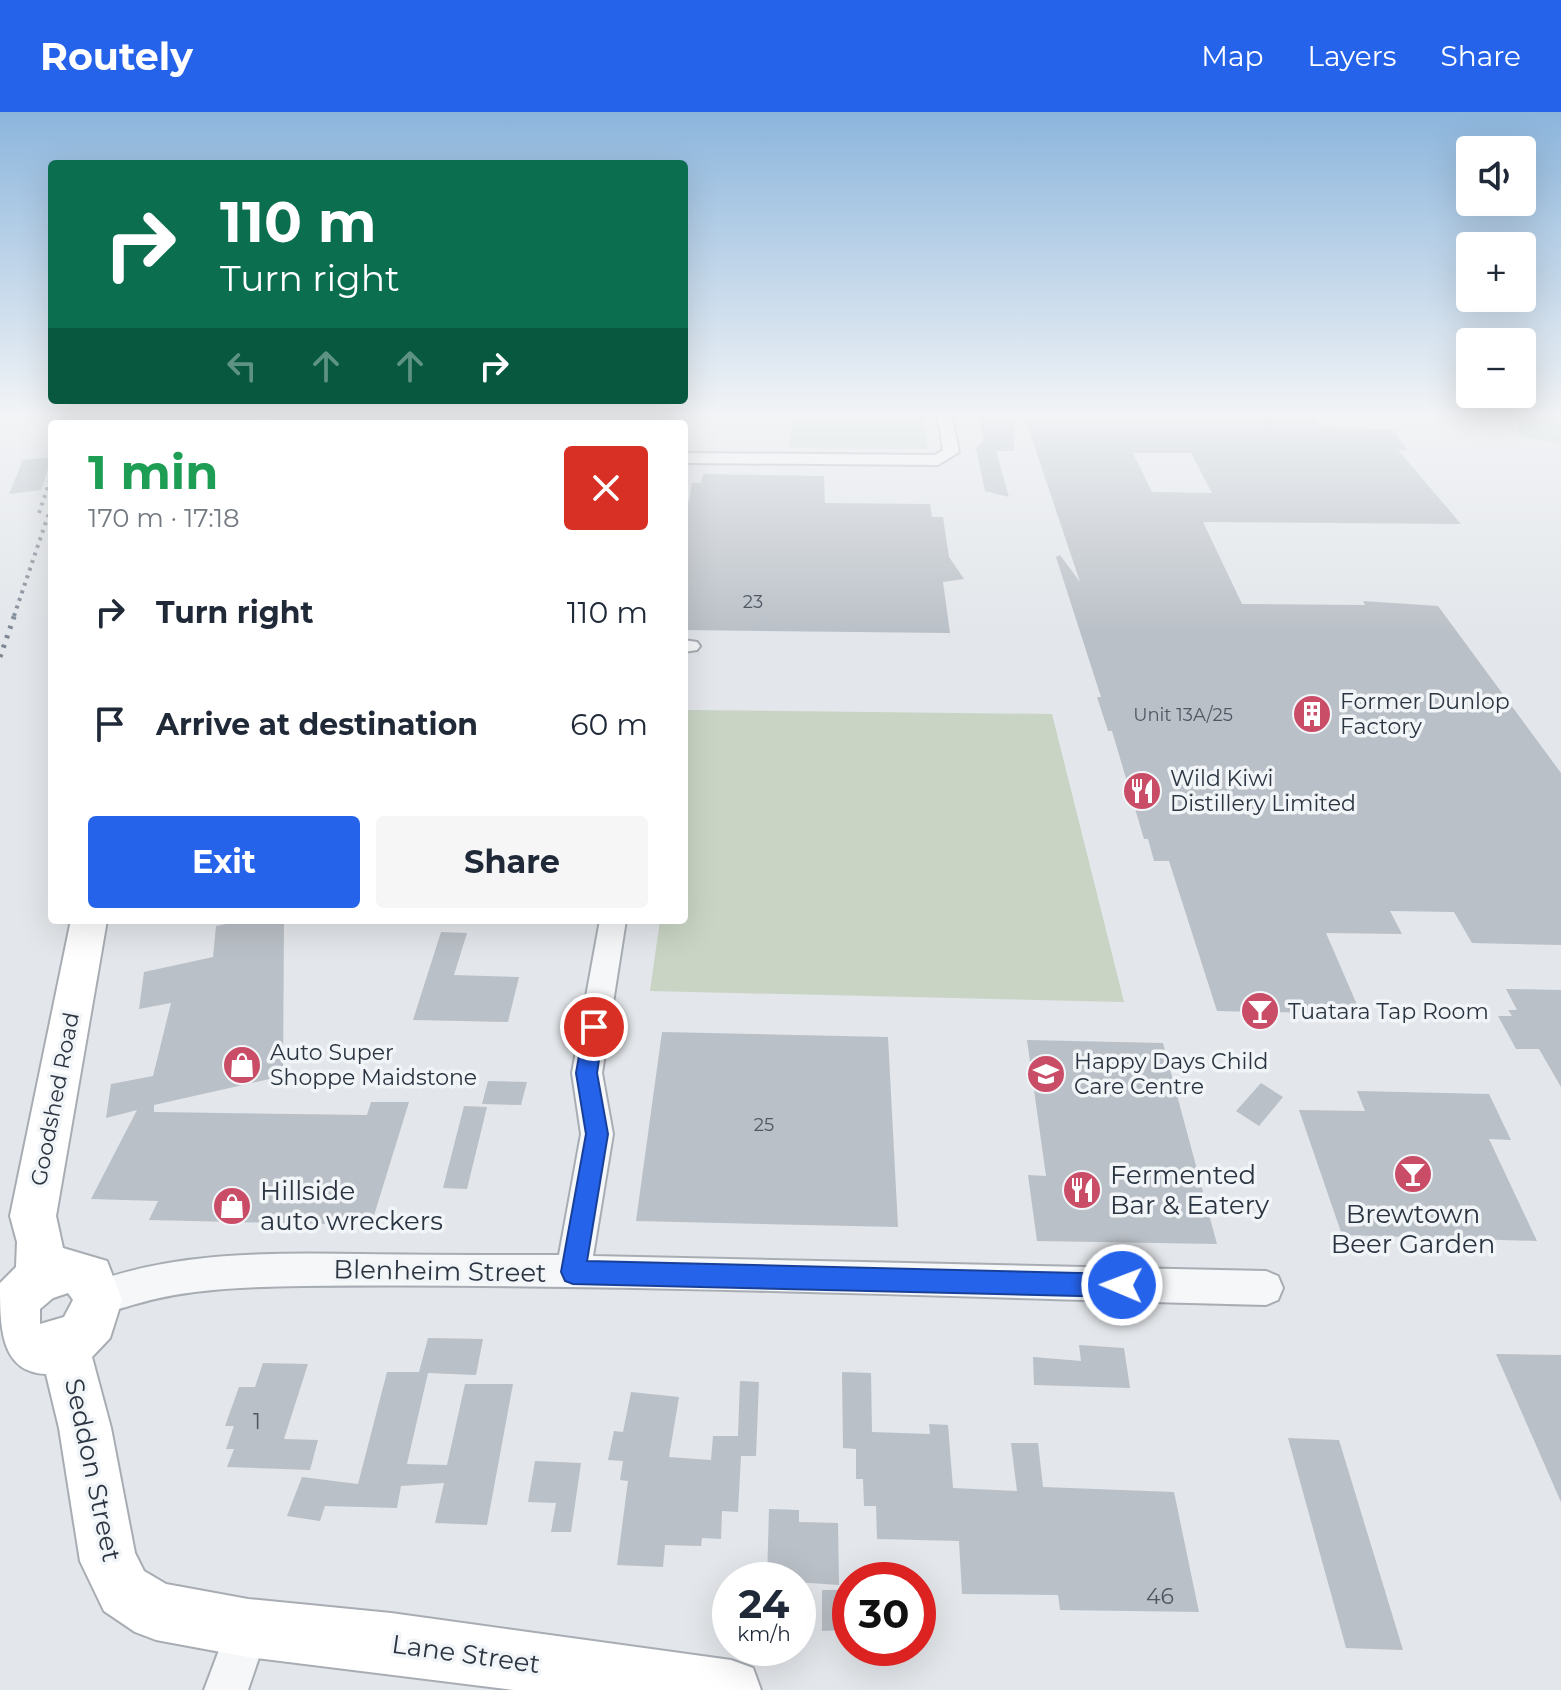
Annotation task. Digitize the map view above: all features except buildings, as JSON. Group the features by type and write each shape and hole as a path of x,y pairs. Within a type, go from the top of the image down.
{"street":[{"name":"Goodshed Road","path":"40,1279 40,1242 33,1216 88,924"},
{"path":"573,1272 597,1134 587,1073 612,924"},
{"name":"Blenheim Street","path":"79,1320 150,1283 208,1274 302,1270 573,1272 1266,1288"},
{"path":"80,1272 90,1277 96,1286 79,1320 49,1349 23,1351 7,1339 3,1329 15,1302 40,1279 54,1273 80,1272"},
{"name":"Seddon Street","path":"79,1320 85,1428 108,1561 124,1591 156,1611 248,1628"},
{"path":"226,1690 248,1628"},
{"name":"Lane Street","path":"248,1628 391,1643 731,1690"}],"green space":[{"path":"688,710 1052,714 1124,1002 650,991 659,924 688,924"}],"railway":[{"path":"39,513 48,487"},
{"path":"14,616 48,516"},
{"path":"0,657 15,614"}],"place":[{"name":"Former Dunlop Factory","path":"1312,714"},
{"name":"Wild Kiwi Distillery Limited","path":"1142,791"},
{"name":"Tuatara Tap Room","path":"1260,1011"},
{"name":"Auto Super Shoppe Maidstone","path":"242,1065"},
{"name":"Happy Days Child Care Centre","path":"1046,1074"},
{"name":"Brewtown Beer Garden","path":"1413,1174"},
{"name":"Fermented Bar & Eatery","path":"1082,1190"},
{"name":"Hillside auto wreckers","path":"232,1206"}],"route":[{"path":"594,1027 587,1073 597,1134 573,1272 1122,1285"}]}
